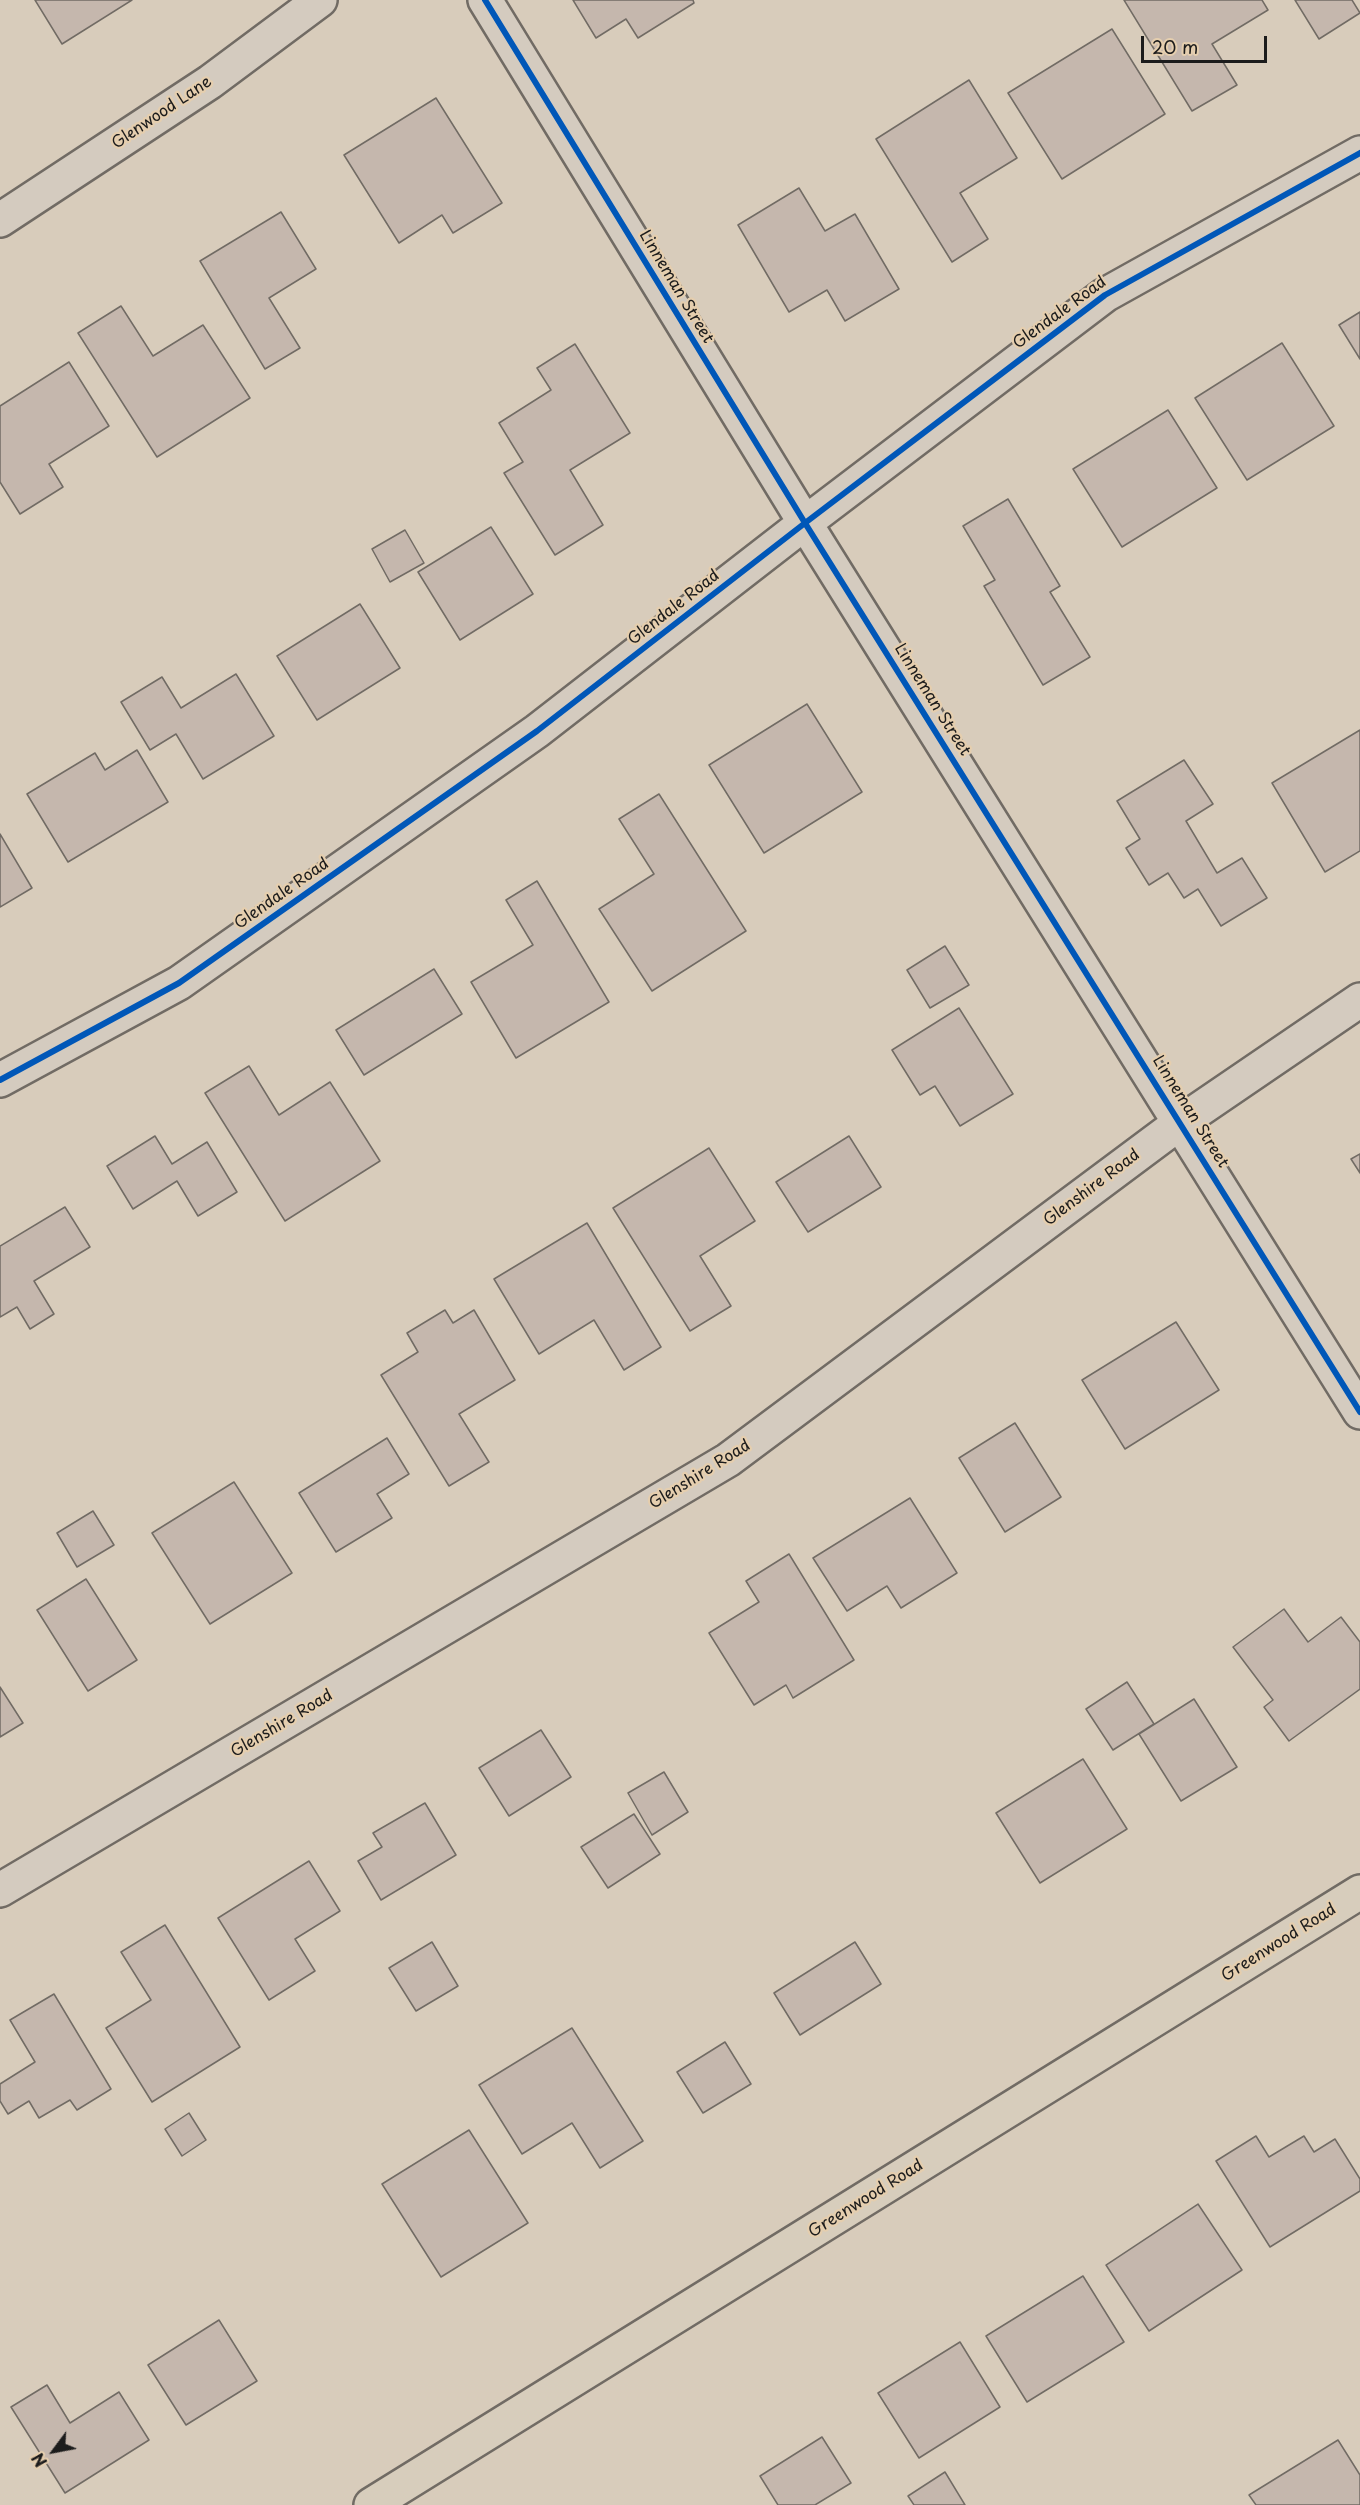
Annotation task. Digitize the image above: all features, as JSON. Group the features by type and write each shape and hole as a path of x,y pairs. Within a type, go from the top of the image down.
{"main road":[{"name":"Greenwood Road","path":"371,2505 1360,1892"}],"street":[{"name":"Glenwood Lane","path":"0,220 210,82 320,0"},
{"name":"Linneman Street","path":"485,0 805,523 1360,1412"},
{"name":"Glendale Road","path":"0,1080 179,983 537,732 805,523 1105,295 1360,153"},
{"name":"Glenshire Road","path":"0,1890 728,1460 1181,1122 1360,1000"}],"building":[{"path":"35,0 132,0 62,44"},
{"path":"573,0 693,0 694,3 638,38 626,19 596,38"},
{"path":"1124,0 1262,0 1268,10 1212,44 1237,85 1192,111"},
{"path":"1295,0 1352,0 1360,13 1319,39"},
{"path":"1112,29 1165,114 1062,179 1008,93"},
{"path":"969,80 1017,158 960,193 988,239 952,262 876,139"},
{"path":"436,98 502,203 453,233 442,215 399,243 344,155"},
{"path":"799,188 825,231 855,214 899,289 845,321 827,290 789,312 738,225"},
{"path":"281,212 316,269 269,298 300,348 265,369 200,261"},
{"path":"121,306 153,356 203,325 250,398 157,457 78,333"},
{"path":"1360,312 1360,359 1339,325"},
{"path":"1282,343 1334,426 1247,480 1195,398"},
{"path":"575,344 630,433 570,470 603,525 555,555 504,473 523,462 499,423 551,390 537,368"},
{"path":"69,362 109,426 49,464 63,487 20,514 0,482 0,406"},
{"path":"1168,410 1217,488 1122,547 1073,469"},
{"path":"1008,499 1060,586 1050,592 1090,657 1043,685 984,586 995,580 963,526"},
{"path":"491,527 533,594 460,640 418,572"},
{"path":"405,530 424,563 390,582 372,549"},
{"path":"360,604 400,668 317,720 277,656"},
{"path":"236,674 274,736 203,779 176,734 150,750 121,702 162,677 181,708"},
{"path":"807,704 862,792 764,853 709,765"},
{"path":"1360,730 1360,851 1325,872 1272,783"},
{"path":"137,750 168,802 68,862 27,794 95,753 105,770"},
{"path":"1184,760 1213,804 1186,821 1217,873 1242,858 1267,898 1221,926 1198,889 1184,898 1168,873 1149,885 1126,848 1140,839 1117,801"},
{"path":"659,794 746,931 652,991 599,909 654,874 619,819"},
{"path":"0,834 32,888 0,907"},
{"path":"537,881 609,1002 516,1058 471,982 533,945 506,900"},
{"path":"945,946 969,985 930,1008 907,970"},
{"path":"434,969 462,1014 364,1075 336,1030"},
{"path":"959,1008 1013,1094 960,1126 935,1086 920,1095 892,1050"},
{"path":"249,1066 279,1115 330,1082 380,1161 285,1221 205,1093"},
{"path":"155,1136 172,1164 207,1142 237,1192 198,1216 177,1181 133,1209 107,1166"},
{"path":"849,1136 881,1187 808,1232 776,1182"},
{"path":"709,1148 755,1221 700,1256 731,1306 690,1331 613,1208"},
{"path":"1360,1154 1360,1173 1351,1159"},
{"path":"65,1207 90,1247 34,1281 54,1314 30,1329 17,1307 0,1317 0,1246"},
{"path":"587,1223 661,1347 624,1370 594,1320 539,1354 494,1279"},
{"path":"445,1310 453,1323 474,1310 515,1380 459,1414 489,1462 449,1486 381,1375 418,1352 407,1333"},
{"path":"1176,1322 1219,1390 1125,1449 1082,1380"},
{"path":"1015,1423 1061,1497 1005,1532 959,1458"},
{"path":"387,1438 409,1474 377,1494 392,1518 336,1552 299,1493"},
{"path":"234,1482 292,1573 210,1624 152,1533"},
{"path":"910,1498 957,1573 901,1608 887,1586 847,1611 813,1558"},
{"path":"93,1511 114,1545 77,1567 57,1533"},
{"path":"789,1554 854,1660 793,1698 786,1685 754,1705 709,1633 759,1602 746,1581"},
{"path":"86,1579 137,1660 88,1691 37,1610"},
{"path":"1284,1609 1308,1642 1341,1617 1360,1642 1360,1689 1289,1741 1264,1707 1273,1700 1233,1647"},
{"path":"1127,1682 1154,1724 1113,1750 1086,1709"},
{"path":"0,1687 23,1723 0,1737"},
{"path":"1194,1699 1237,1767 1181,1801 1139,1734"},
{"path":"541,1730 571,1777 509,1816 479,1768"},
{"path":"1083,1759 1127,1829 1040,1883 996,1813"},
{"path":"664,1772 688,1812 652,1835 628,1793"},
{"path":"425,1803 456,1855 381,1900 358,1861 382,1847 373,1833"},
{"path":"634,1814 660,1854 608,1888 581,1847"},
{"path":"309,1861 340,1911 295,1939 315,1971 269,2000 218,1918"},
{"path":"165,1925 240,2047 152,2102 106,2028 151,2000 121,1952"},
{"path":"432,1942 458,1986 416,2011 389,1968"},
{"path":"855,1942 881,1984 800,2035 774,1993"},
{"path":"54,1994 111,2089 77,2110 70,2100 39,2118 29,2101 8,2114 0,2101 0,2084 35,2062 10,2020"},
{"path":"572,2028 643,2141 600,2168 572,2123 522,2154 479,2085"},
{"path":"725,2042 751,2084 703,2113 677,2072"},
{"path":"189,2113 206,2140 182,2156 165,2129"},
{"path":"469,2130 528,2223 441,2277 382,2184"},
{"path":"1256,2136 1269,2157 1304,2136 1314,2152 1335,2139 1360,2179 1360,2191 1270,2247 1216,2161"},
{"path":"1198,2204 1242,2270 1149,2331 1106,2265"},
{"path":"1083,2276 1124,2342 1027,2402 986,2336"},
{"path":"219,2320 257,2381 186,2425 148,2365"},
{"path":"960,2342 1000,2407 919,2458 878,2393"},
{"path":"47,2385 70,2423 119,2392 149,2440 65,2493 11,2407"},
{"path":"822,2437 851,2483 815,2505 778,2505 760,2476"},
{"path":"1338,2440 1360,2475 1360,2505 1256,2505 1249,2495"},
{"path":"945,2472 965,2505 914,2505 908,2496"}],"cycle path":[{"path":"485,0 805,523 1360,1412"},
{"path":"0,1080 179,983 537,731 805,523 1105,295 1360,153"}]}
